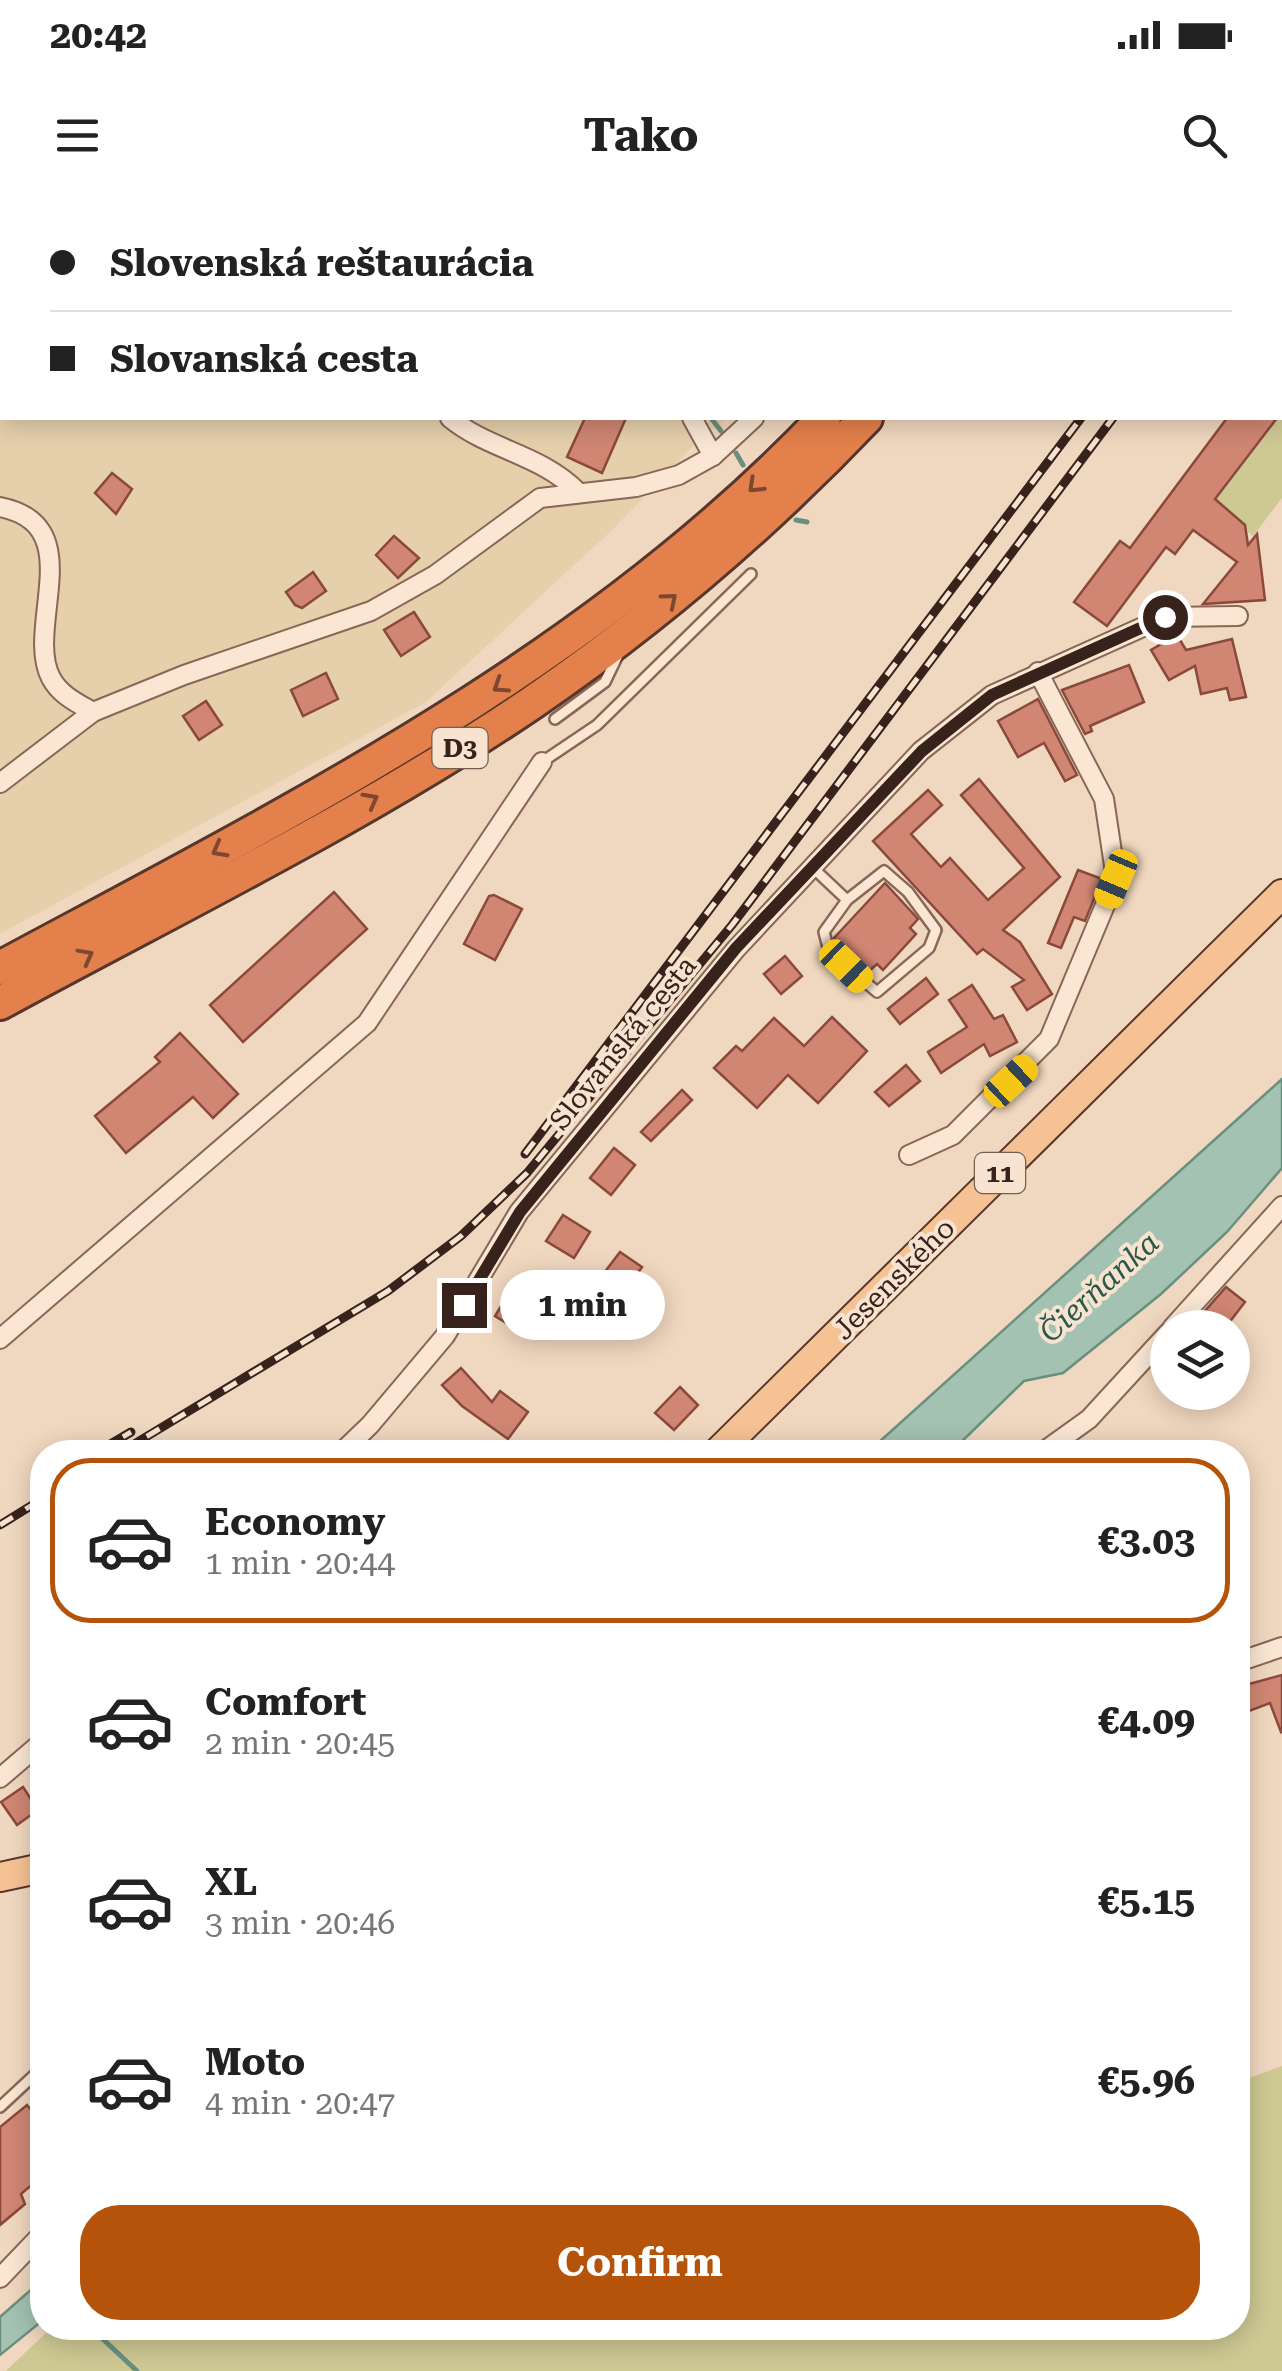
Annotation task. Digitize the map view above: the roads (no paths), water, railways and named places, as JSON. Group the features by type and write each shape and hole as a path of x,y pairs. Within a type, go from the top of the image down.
{"highway":[{"name":"D3","path":"0,968 373,764 518,674 686,547 822,420"},
{"name":"D3","path":"0,1002 474,740 624,636 759,523 864,420"}],"main road":[{"name":"Jesenského","path":"730,1440 1282,894"},
{"path":"0,1877 30,1871"}],"street":[{"path":"453,420 475,436 543,464 577,492"},
{"path":"693,420 713,456"},
{"path":"0,783 94,712 184,675 370,611 436,575 522,507 540,498 636,487 679,475 713,456 752,420"},
{"path":"0,507 25,516 46,545 52,572 45,661 62,693 94,712"},
{"name":"Slovanská cesta","path":"353,1440 445,1336 520,1212 736,948 922,751 992,695 1038,672 1091,654 1165,617 1238,616"},
{"path":"909,1155 953,1135 1050,1039 1116,879 1104,799 1038,672"},
{"path":"0,1339 368,1023 542,762"},
{"path":"1188,1310 1282,1206"},
{"path":"1060,1440 1089,1419 1150,1352"},
{"path":"1250,1658 1282,1647"},
{"path":"0,1778 30,1752"},
{"path":"0,2278 30,2247"}],"lane":[{"path":"542,762 598,725 751,574"},
{"path":"555,719 605,682 624,636"},
{"path":"812,868 848,900"},
{"path":"884,871 908,892 936,930 929,948 877,992 828,950 824,932 848,900 884,871"},
{"path":"0,2106 30,2079"}],"water":[{"name":"Čierňanka","path":"1282,1079 1282,1168 1227,1232 1161,1294 1063,1373 1024,1381 963,1440 881,1440"},
{"path":"30,2291 30,2331 0,2355 0,2317"}],"waterway":[{"path":"713,420 721,431"},
{"path":"736,453 743,465"},
{"path":"796,520 807,522"},
{"path":"104,2340 137,2371"}],"railway":[{"path":"525,1154 1079,420"},
{"path":"141,1440 388,1291 461,1236 527,1173 732,925 1111,420"},
{"path":"117,1440 131,1432"},
{"path":"0,1525 30,1506"}]}
